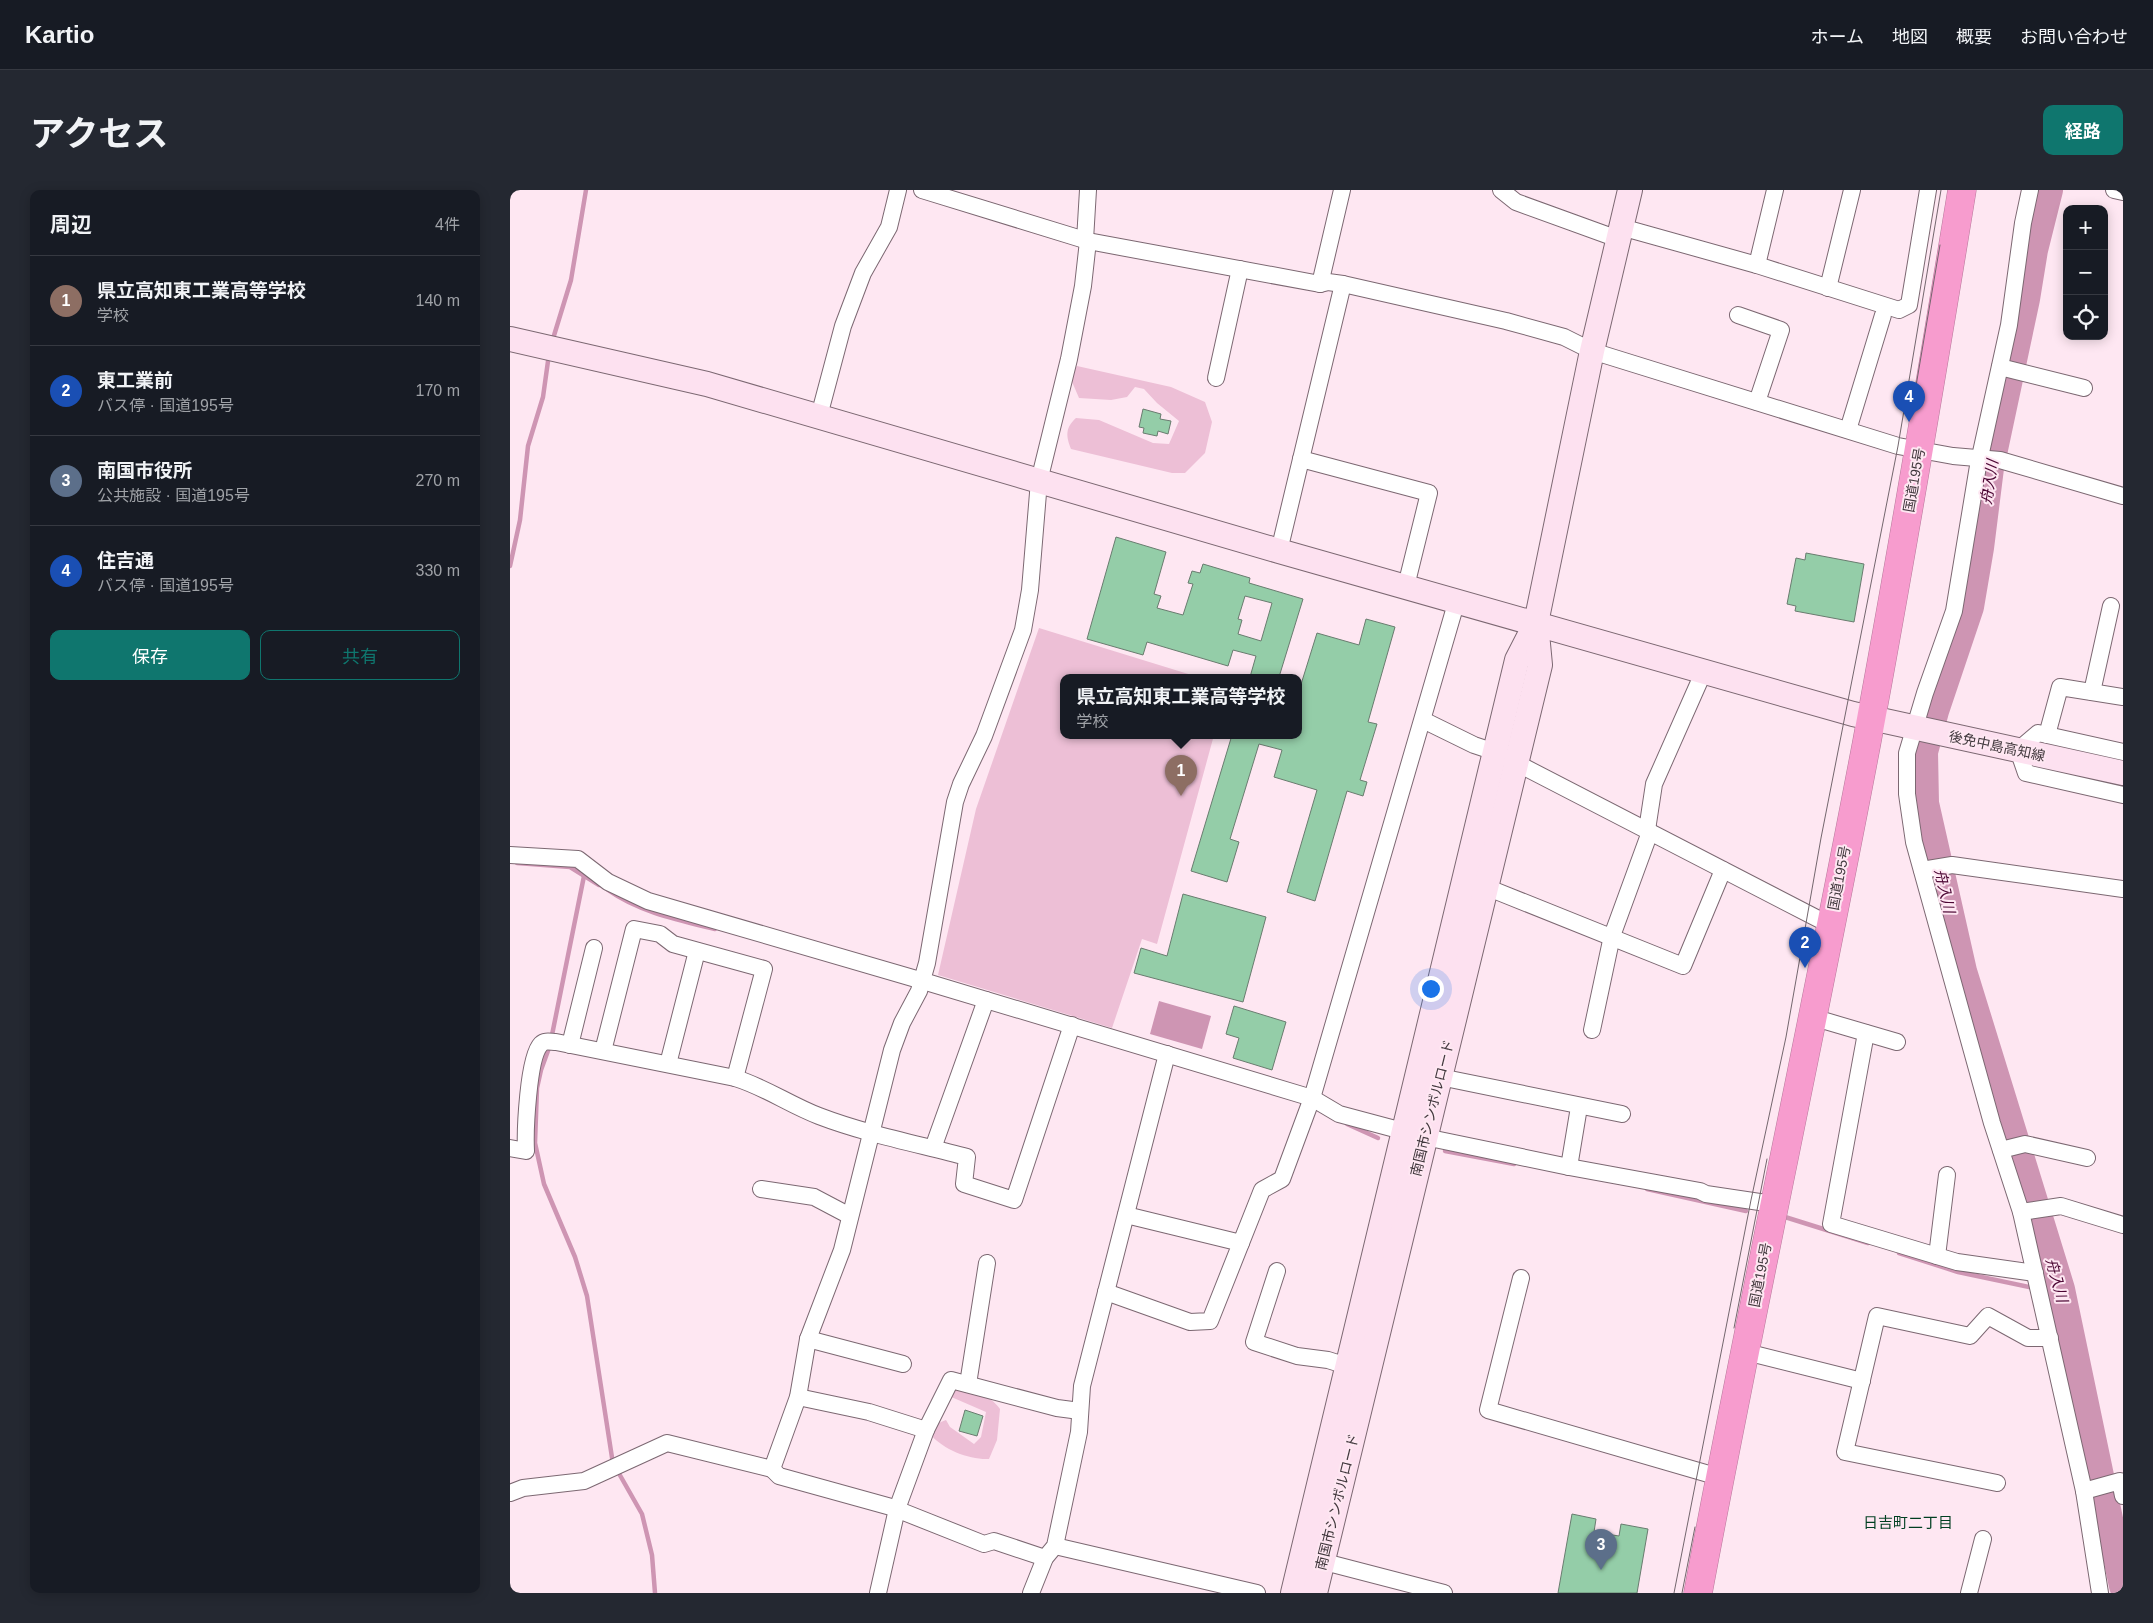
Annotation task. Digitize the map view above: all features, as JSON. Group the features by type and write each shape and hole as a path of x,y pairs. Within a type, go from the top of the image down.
{"highway":[{"name":"国道195号","path":"1698,1593 1719,1477 1746,1352 1773,1204 1812,1017 1870,719 1920,449 1962,190"}],"street":[{"path":"819,416 842,326 863,273 889,227 898,190"},
{"path":"922,190 1087,241 1320,284 1343,284 1506,321 1564,338 1592,351 1898,446 1940,454 1988,459 2123,496"},
{"path":"772,1469 798,1398 808,1340 842,1250 892,1050 902,1022 923,981 928,963 955,802 961,784 984,736 1023,630 1030,590 1039,481 1069,359 1082,286 1087,241 1088,190"},
{"path":"1320,284 1342,190"},
{"path":"1501,190 1620,232 1757,265 1900,310 1909,305 1928,190"},
{"path":"1536,623 1592,351 1630,190"},
{"path":"1757,265 1775,190"},
{"path":"1828,288 1852,190"},
{"path":"2030,190 2000,367 1988,459 1954,611 1925,693 1924,731 1907,753 1907,794 1914,842 2001,1150 2021,1212 2084,1491 2100,1593"},
{"path":"2114,190 2123,192"},
{"path":"1216,378 1240,269"},
{"path":"1279,551 1343,284"},
{"path":"1848,430 1883,315"},
{"path":"1738,316 1781,330 1757,402"},
{"name":"後免中島高知線","path":"510,339 707,384 1279,551 1457,600 1870,719 2123,774"},
{"path":"2000,367 2084,388"},
{"path":"1301,459 1429,493 1406,586"},
{"path":"1106,1292 1190,1322 1210,1321 1262,1190 1282,1178 1312,1098 1457,600"},
{"path":"2092,692 2111,606"},
{"name":"南国市シンボルロード","path":"1293,1593 1312,1558 1415,1134 1495,752 1517,660 1536,623"},
{"name":"南国市シンボルロード","path":"1315,1593 1312,1558 1347,1366 1415,1134 1440,1077 1540,665 1536,623"},
{"path":"1592,1030 1612,936 1649,831 1654,784 1704,671"},
{"path":"2047,735 2060,687 2123,698"},
{"path":"1423,720 1474,745 1495,752 1830,925"},
{"path":"2123,752 2038,733 2018,750 2026,773 2123,795"},
{"path":"510,855 578,859 608,882 648,901 1072,1025 1312,1098 1339,1114 1415,1134 1569,1168 1700,1191 1706,1194 1773,1204"},
{"path":"1922,870 1952,865 2123,890"},
{"path":"1486,887 1683,966 1723,870"},
{"path":"603,1051 634,929 660,934 672,944 764,969 736,1078"},
{"path":"570,1045 594,948"},
{"path":"668,1064 697,951"},
{"path":"933,1148 986,1000"},
{"path":"1812,1017 1897,1042"},
{"path":"510,1148 526,1151 526,1112 531,1073 540,1045 545,1042 603,1051 757,1084 796,1108 870,1132 967,1157 964,1184 1014,1200 1072,1025"},
{"path":"1866,1032 1831,1224 1958,1262 2035,1273"},
{"path":"1031,1593 1050,1552 1079,1432 1082,1386 1167,1054"},
{"path":"1440,1077 1622,1114"},
{"path":"1569,1168 1579,1106"},
{"path":"2001,1150 2025,1144 2087,1158"},
{"path":"1937,1256 1946,1175"},
{"path":"761,1189 814,1197 850,1216"},
{"path":"2021,1212 2061,1206 2123,1224"},
{"path":"1126,1215 1241,1243"},
{"path":"968,1384 987,1263"},
{"path":"1277,1271 1254,1342 1297,1356 1328,1360 1347,1366"},
{"path":"1521,1278 1488,1410 1719,1477"},
{"path":"1997,1483 1845,1452 1877,1316 1970,1336 1988,1316 2028,1338 2050,1338"},
{"path":"808,1340 903,1364"},
{"path":"1746,1352 1862,1381"},
{"path":"878,1593 897,1509 926,1430 951,1380 1057,1408 1080,1411"},
{"path":"798,1398 868,1412 926,1430"},
{"path":"510,1493 524,1488 584,1481 614,1469 655,1448 671,1444 772,1469 779,1476 897,1509 984,1544 994,1542 1050,1552 1257,1593"},
{"path":"2084,1491 2122,1486"},
{"path":"1969,1593 1983,1539"},
{"path":"1312,1558 1444,1593"}],"shaded area":[{"path":"1077,366 1171,387 1205,402 1212,422 1205,453 1185,473 1172,473 1071,449 1068,440 1068,429 1076,418 1099,420 1153,443 1169,444 1179,421 1157,403 1144,389 1135,387 1127,397 1111,400 1079,398 1070,377"},
{"path":"1039,628 1188,674 1060,674 1060,739 1213,739 1157,944 1142,939 1112,1028 938,975 976,809"},
{"path":"1159,1001 1211,1016 1202,1049 1150,1034"},
{"path":"954,1388 986,1397 1000,1409 997,1440 989,1459 974,1458 958,1453 943,1445 931,1435 936,1424 946,1420 950,1427 974,1444 981,1437 986,1412 949,1396"}],"building":[{"path":"1143,409 1161,414 1160,419 1171,421 1168,434 1158,431 1157,436 1143,433 1144,428 1139,427"},
{"path":"1116,537 1166,552 1154,594 1161,596 1157,608 1183,615 1193,584 1188,583 1192,571 1200,573 1203,564 1250,578 1249,583 1303,599 1280,674 1251,674 1256,656 1233,650 1228,666 1147,642 1143,655 1087,639","holes":["1245,596 1272,603 1261,641 1238,634 1242,620 1238,619"]},
{"path":"1806,553 1864,564 1854,622 1795,611 1796,606 1787,604 1796,558 1805,560"},
{"path":"1366,619 1395,627 1368,722 1377,724 1360,780 1367,782 1363,796 1347,791 1315,901 1287,892 1317,790 1274,777 1282,750 1259,744 1230,839 1239,842 1227,882 1191,871 1231,739 1302,739 1302,681 1317,633 1359,645"},
{"path":"1183,894 1266,917 1243,1002 1134,973 1141,948 1167,956"},
{"path":"1234,1006 1286,1022 1272,1070 1233,1058 1239,1038 1226,1034"},
{"path":"965,1410 983,1416 977,1436 959,1431"},
{"path":"1572,1514 1596,1519 1594,1532 1619,1536 1621,1524 1648,1529 1637,1593 1558,1593"}],"waterway":[{"path":"552,342 571,280 586,190"},
{"name":"舟入川","path":"2049,190 2034,250 2026,299 1990,468 1970,607 1935,711 1924,752 1925,803 1963,971 2061,1289 2123,1586"},
{"path":"510,566 520,520 528,446 543,397 549,354"},
{"path":"517,863 570,867 599,885"},
{"path":"552,1035 584,876"},
{"path":"608,890 646,910 673,919 715,929"},
{"path":"549,1048 537,1088 535,1143 544,1184 575,1257 587,1296 613,1464"},
{"path":"1347,1124 1378,1138"},
{"path":"1445,1151 1514,1164"},
{"path":"1647,1189 1746,1211"},
{"path":"1785,1217 1868,1243"},
{"path":"1899,1253 1958,1272 2034,1288"},
{"path":"2042,1288 2061,1289"},
{"path":"617,1470 642,1514 652,1555 655,1593"}],"tram line":[{"path":"1674,1593 1751,1200 1786,1037 1821,838 1898,446 1941,190"},
{"path":"1916,386 1940,245"},
{"path":"1734,1328 1767,1159"},
{"path":"1682,1593 1695,1527"}],"place":[{"name":"住吉通","path":"1909,422"},
{"name":"県立高知東工業高等学校","path":"1181,796"},
{"name":"東工業前","path":"1805,968"},
{"name":"南国市役所","path":"1601,1570"}],"district":[{"name":"日吉町二丁目","path":"1908,1522"}]}
